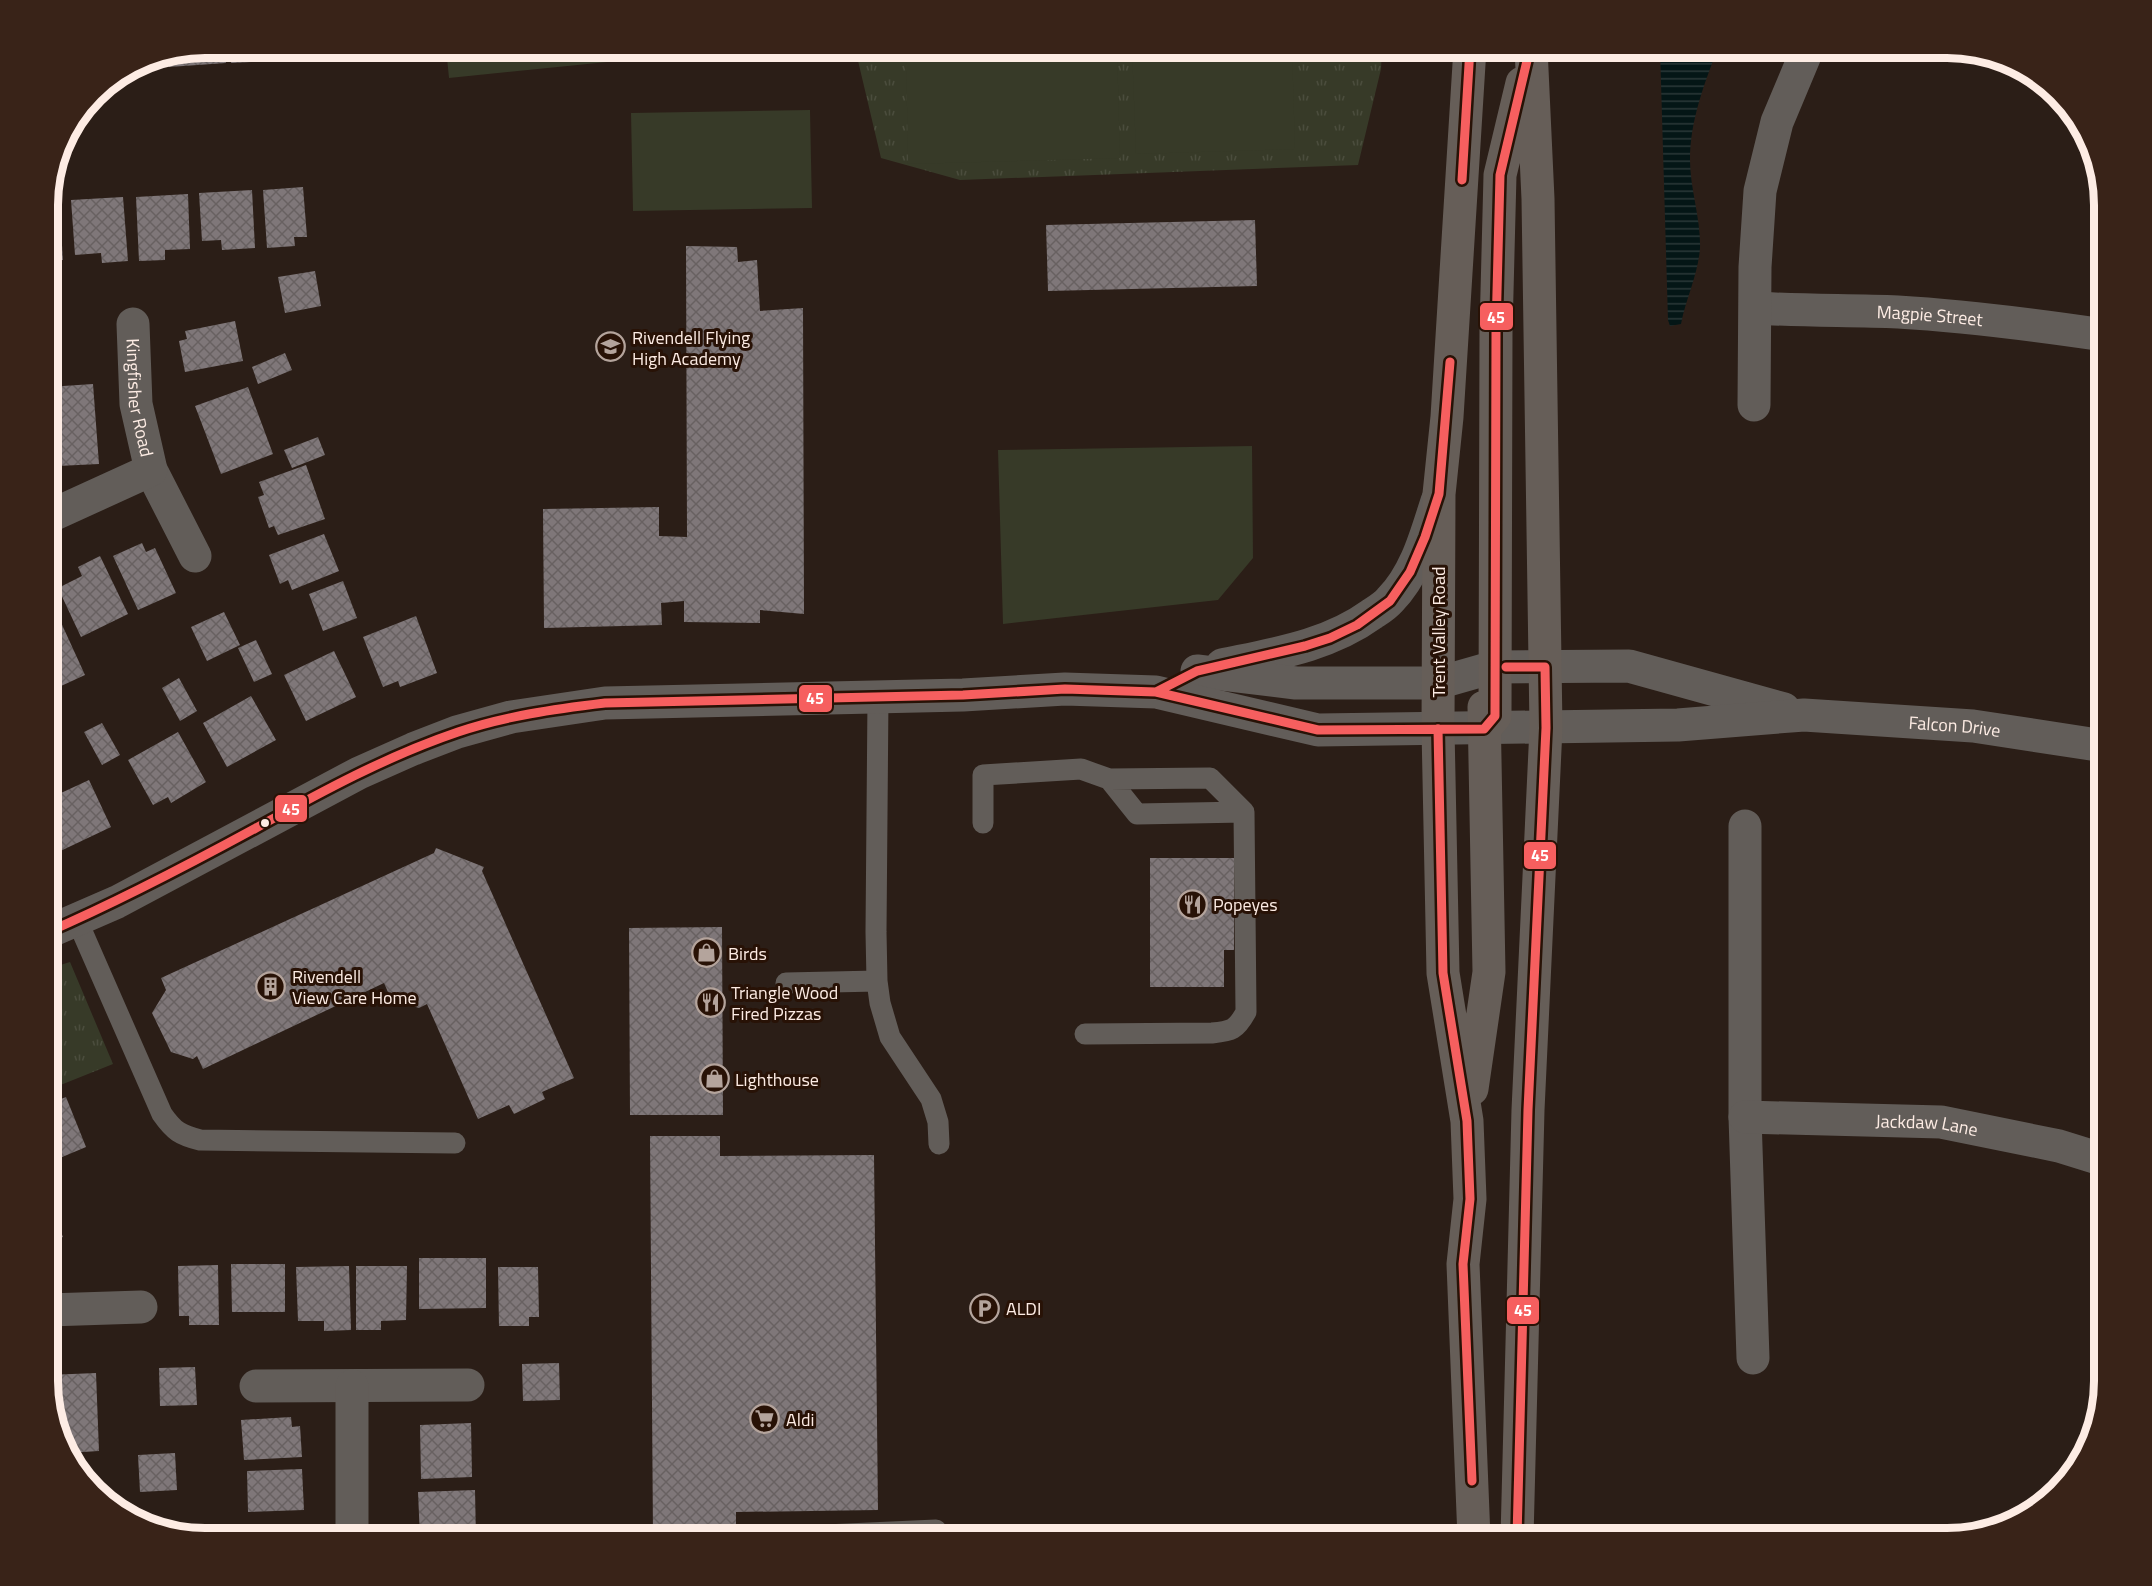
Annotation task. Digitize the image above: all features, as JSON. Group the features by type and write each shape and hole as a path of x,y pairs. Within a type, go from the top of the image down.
{"main road":[{"name":"Trent Valley Road","path":"1469,58 1447,417 1439,494 1438,729 1443,973 1467,1121 1470,1199 1463,1264 1474,1528"},
{"path":"1467,1121 1490,972 1484,680 1494,667 1496,343 1500,175 1528,58"},
{"path":"1517,1528 1528,1110 1546,728 1538,199 1531,58"}],"street":[{"path":"1754,405 1755,267 1760,191 1777,122 1804,58"},
{"name":"Magpie Street","path":"1756,308 1897,312 1981,318 2094,334"},
{"name":"Kingfisher Road","path":"133,324 136,404 151,470 195,556"},
{"name":"Kingfisher Road","path":"59,512 151,470"},
{"path":"1156,692 1197,671 1305,646 1330,638 1357,625 1390,601 1410,572 1425,537 1439,494"},
{"name":"Falcon Drive","path":"1197,671 1296,683 1438,683 1494,667 1629,666 1804,715"},
{"name":"Falcon Drive","path":"63,926 117,902 359,773 413,749 465,730 512,717 605,703 1065,690 1156,692 1318,730 1678,725 1804,715 1973,726 2094,744"},
{"path":"1744,826 1745,1116 1753,1358"},
{"name":"Jackdaw Lane","path":"1745,1116 1941,1122 2059,1146 2094,1157"},
{"path":"59,1310 141,1306"},
{"path":"256,1386 468,1385"},
{"path":"351,1528 352,1386"}],"lane":[{"path":"878,697 877,981 880,1003 890,1037 931,1099 938,1122 939,1144"},
{"path":"983,823 983,775 1082,769 1109,779 1210,778 1244,812 1246,1012 1239,1025 1229,1032 1212,1033 1085,1034"},
{"path":"1109,779 1137,814 1244,812"},
{"path":"63,926 162,1114 173,1129 200,1140 455,1143"},
{"path":"786,983 877,981"}],"green space":[{"path":"447,58 647,58 449,78"},
{"path":"857,58 1382,58 1381,69 1358,165 960,180 881,158"},
{"path":"906,58 1117,58 1120,158 908,164"},
{"path":"1132,58 1292,58 1295,149 1136,154"},
{"path":"810,110 812,208 633,211 631,113"},
{"path":"1252,446 1253,558 1218,600 1003,624 998,450"},
{"path":"70,962 113,1064 59,1086 59,966"}],"shaded area":[{"path":"1660,58 1714,58 1692,131 1690,171 1699,226 1699,258 1681,324 1670,326"}],"building":[{"path":"226,58 226,63 169,67 169,63 177,61"},
{"path":"231,58 288,58 288,60 231,63"},
{"path":"303,187 307,237 294,237 295,246 267,248 263,190"},
{"path":"252,190 255,248 222,250 221,240 202,241 199,193"},
{"path":"188,194 190,249 165,250 165,260 139,261 136,197"},
{"path":"123,197 128,261 102,263 101,253 75,255 71,200"},
{"path":"59,200 63,260 59,260"},
{"path":"1255,220 1257,286 1048,291 1046,225"},
{"name":"Rivendell Flying High Academy","path":"686,246 737,247 738,262 757,260 760,311 803,308 804,614 760,610 760,623 684,622 684,601 661,603 662,625 544,628 543,509 659,507 659,536 687,537"},
{"path":"315,271 321,306 285,313 278,277"},
{"path":"235,321 243,361 185,372 179,341 187,339 185,331"},
{"path":"285,353 292,370 258,384 252,367"},
{"path":"93,384 99,464 59,466 59,386"},
{"path":"248,387 273,454 221,474 195,406"},
{"path":"318,437 325,455 292,468 284,450"},
{"path":"306,465 325,519 278,535 274,526 269,528 258,497 264,495 259,482"},
{"path":"324,534 339,571 292,590 288,580 280,584 269,555"},
{"path":"142,543 146,552 155,548 176,593 138,610 113,556"},
{"path":"100,556 128,614 81,637 59,590 59,588 82,576 78,567"},
{"path":"343,581 357,618 323,631 309,594"},
{"path":"224,612 240,645 207,661 191,627"},
{"path":"416,616 437,673 400,687 398,681 383,687 363,637"},
{"path":"59,618 85,675 59,687"},
{"path":"256,640 272,674 254,682 238,648"},
{"path":"334,651 356,697 306,721 284,675"},
{"path":"179,678 197,711 180,721 162,688"},
{"path":"251,696 276,740 227,767 203,723"},
{"path":"102,723 120,755 102,765 84,732"},
{"path":"178,732 206,782 171,803 168,797 153,805 128,760"},
{"path":"89,780 111,827 59,852 59,794"},
{"name":"Rivendell View Care Home","path":"436,848 484,867 482,871 574,1078 542,1092 545,1099 514,1114 509,1105 478,1119 427,1004 419,1008 391,999 384,983 203,1069 197,1056 193,1059 171,1052 152,1013 166,990 161,978 434,853"},
{"name":"Popeyes","path":"1150,858 1234,858 1234,950 1224,950 1224,987 1150,987"},
{"path":"722,927 723,1115 630,1115 629,928"},
{"path":"66,1097 86,1147 59,1158 59,1100"},
{"name":"Aldi","path":"650,1136 720,1136 720,1156 874,1155 878,1510 736,1512 736,1528 653,1528"},
{"path":"59,1227 63,1237 59,1239"},
{"path":"419,1258 486,1258 486,1308 419,1309"},
{"path":"231,1264 285,1264 285,1312 232,1312"},
{"path":"218,1265 219,1325 189,1325 189,1316 179,1316 178,1266"},
{"path":"349,1266 351,1330 324,1331 324,1321 298,1321 296,1267"},
{"path":"356,1266 407,1266 406,1320 381,1321 381,1330 356,1330"},
{"path":"498,1267 538,1267 539,1317 529,1317 529,1326 499,1326"},
{"path":"559,1363 560,1400 523,1401 522,1364"},
{"path":"195,1367 197,1405 160,1406 159,1368"},
{"path":"96,1373 99,1451 77,1452 66,1428 61,1409 59,1375"},
{"path":"291,1417 292,1427 300,1426 302,1457 244,1460 241,1420"},
{"path":"471,1423 472,1477 421,1479 420,1425"},
{"path":"175,1453 177,1490 140,1492 138,1455"},
{"path":"302,1469 304,1510 248,1512 247,1471"},
{"path":"475,1490 476,1528 420,1528 418,1492"}],"transit line":[{"name":"45","path":"1462,180 1469,58"},
{"name":"45","path":"59,927 154,882 380,763 476,726 512,717 568,708 605,703 963,695 1065,689 1156,692 1318,730 1484,729 1495,716 1496,331 1500,175 1528,58"},
{"name":"45","path":"1156,692 1197,671 1330,638 1357,625 1390,601 1410,572 1425,537 1439,494 1450,362"},
{"name":"45","path":"1506,667 1545,667 1546,728 1528,1110 1517,1528"},
{"name":"45","path":"1438,729 1443,973 1467,1121 1470,1199 1463,1264 1472,1481"}],"place":[{"name":"Rivendell Flying High Academy","path":"611,347"},
{"name":"Popeyes","path":"1192,904"},
{"name":"Birds","path":"707,953"},
{"name":"Rivendell View Care Home","path":"271,986"},
{"name":"Triangle Wood Fired Pizzas","path":"710,1002"},
{"name":"Lighthouse","path":"714,1079"},
{"name":"ALDI","path":"985,1308"},
{"name":"Aldi","path":"765,1419"}]}
